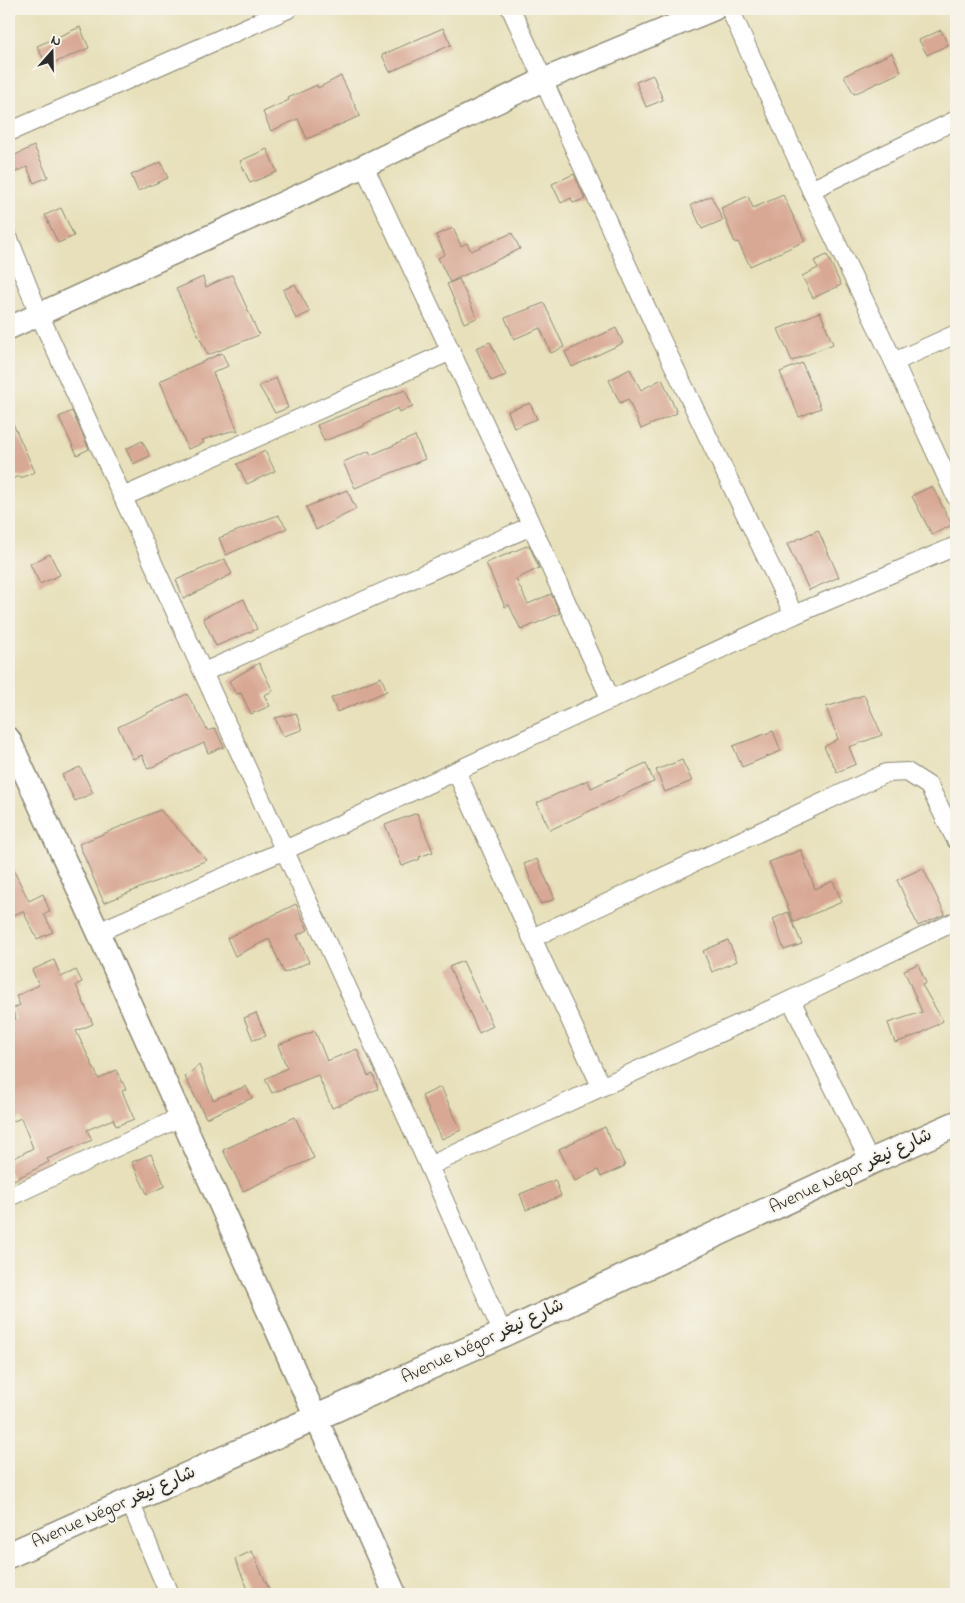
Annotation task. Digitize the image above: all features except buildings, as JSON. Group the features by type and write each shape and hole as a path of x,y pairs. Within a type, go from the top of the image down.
{"main road":[{"name":"Avenue Négor شارع نيغر","path":"9,1555 503,1334 870,1162 956,1124"}],"street":[{"path":"9,132 288,9"},
{"path":"511,9 657,331 794,615"},
{"path":"9,328 364,166 543,80 714,9"},
{"path":"730,9 811,190 894,362 956,497"},
{"path":"811,190 956,120"},
{"path":"364,166 611,700"},
{"path":"9,239 40,314 429,1166 503,1334"},
{"path":"894,362 956,334"},
{"path":"123,497 451,351"},
{"path":"204,672 532,526"},
{"path":"98,932 285,850 794,615 956,546"},
{"path":"9,740 98,932 395,1594"},
{"path":"456,771 602,1086"},
{"path":"532,938 886,773 907,772 930,786 956,840"},
{"path":"429,1166 956,922"},
{"path":"791,1000 870,1162"},
{"path":"9,1197 181,1117"},
{"path":"130,1502 169,1594"}]}
